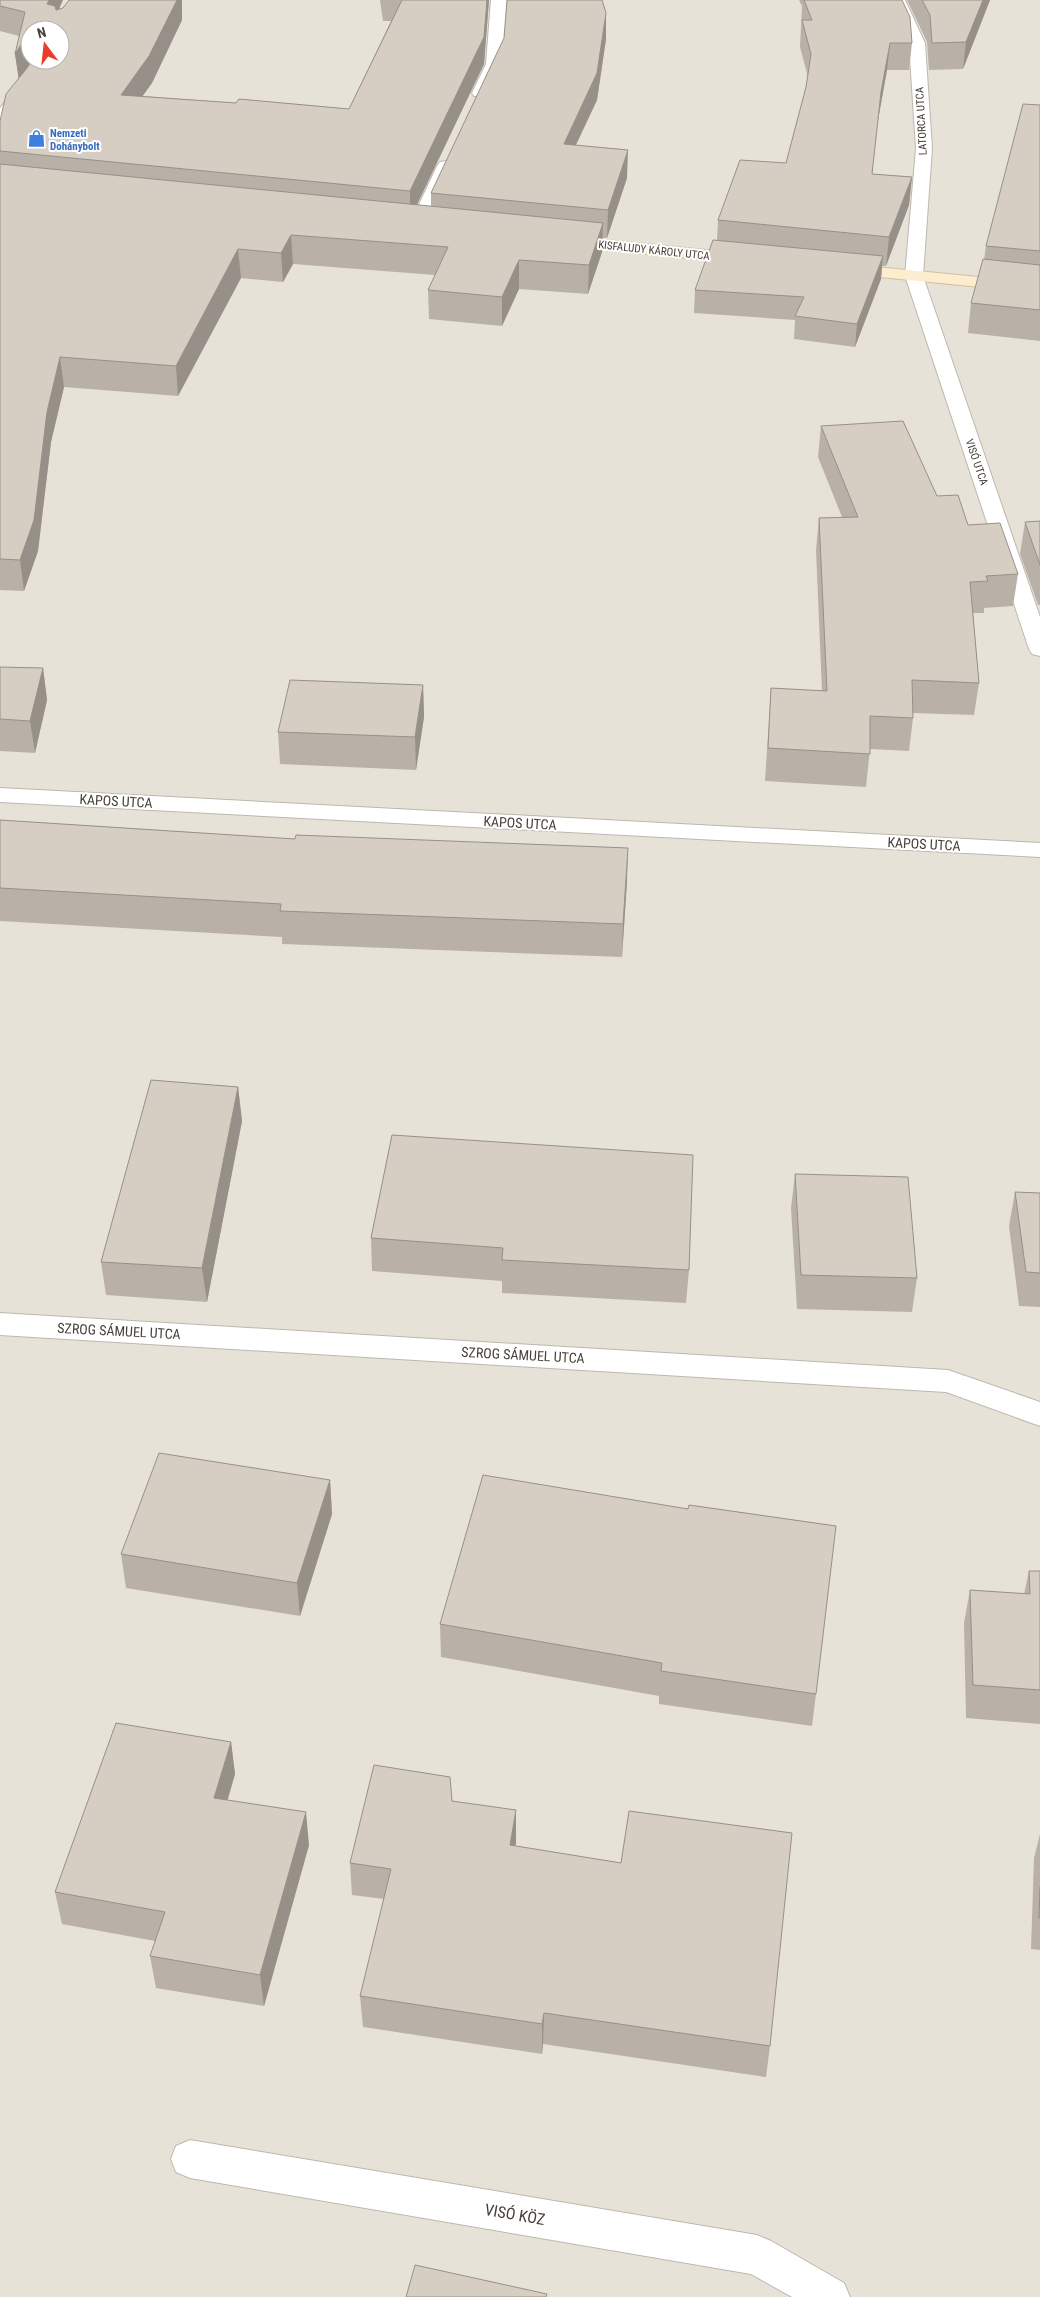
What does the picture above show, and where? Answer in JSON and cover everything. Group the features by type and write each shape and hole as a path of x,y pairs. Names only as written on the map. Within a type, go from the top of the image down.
{"main road":[{"path":"399,224 438,228"},
{"name":"KISFALUDY KÁROLY UTCA","path":"547,239 765,261"},
{"path":"825,267 1040,288"}],"street":[{"path":"473,109 494,64 500,0"},
{"name":"LATORCA UTCA","path":"896,0 917,43 924,148 914,276"},
{"path":"0,119 23,91 36,70"},
{"path":"418,226 452,154"},
{"name":"VISÓ UTCA","path":"914,276 1040,649"},
{"name":"KAPOS UTCA","path":"0,795 1040,850"},
{"name":"SZROG SÁMUEL UTCA","path":"0,1324 948,1381 1040,1414"},
{"name":"VISÓ KÖZ","path":"190,2159 757,2255 830,2297"}],"shaded area":[{"path":"0,0 1040,0 1040,2297 0,2297"}],"building":[{"path":"0,0 49,0 47,4 55,6 56,10 63,8 69,0 177,0 149,56 121,95 236,103 239,99 349,109 402,0 487,0 484,37 410,191 0,151 0,121 6,94 25,70 70,70 70,20 23,20 25,12 0,6"},
{"path":"507,0 602,0 606,13 597,73 564,144 628,150 608,210 431,193 504,38"},
{"path":"804,0 902,0 910,17 912,43 890,43 881,92 872,174 912,177 889,237 718,220 740,160 786,163 806,87 811,54 802,20 812,20"},
{"path":"922,0 983,0 966,42 932,43 930,15"},
{"path":"20,33 20,46 15,54"},
{"path":"1023,104 1040,105 1040,251 986,246"},
{"path":"0,164 603,223 589,265 519,260 502,297 428,290 448,247 291,235 281,253 238,249 176,366 60,357 47,412 34,520 20,560 0,559"},
{"path":"713,240 883,256 857,324 795,316 804,297 695,290"},
{"path":"983,259 1040,265 1040,310 971,303"},
{"path":"903,421 937,496 958,495 968,525 1000,523 1018,574 986,576 988,581 970,582 979,683 912,680 913,718 870,716 870,754 768,748 771,688 827,691 819,518 858,517 821,426"},
{"path":"1040,521 1040,565 1025,522"},
{"path":"0,667 43,668 30,721 0,719"},
{"path":"290,680 423,685 415,737 278,732"},
{"path":"0,820 295,839 296,835 628,848 623,924 280,911 281,904 0,888"},
{"path":"151,1080 238,1087 202,1268 101,1262"},
{"path":"392,1135 693,1155 689,1270 502,1260 503,1248 371,1238"},
{"path":"795,1174 908,1177 917,1278 801,1275"},
{"path":"1015,1192 1040,1193 1040,1273 1026,1272"},
{"path":"159,1453 330,1480 297,1583 121,1554"},
{"path":"483,1475 688,1509 689,1505 836,1526 816,1694 661,1671 662,1663 440,1624"},
{"path":"1029,1571 1040,1571 1040,1690 973,1685 970,1590 1030,1594"},
{"path":"116,1723 231,1742 214,1798 306,1812 260,1975 150,1956 165,1912 55,1892"},
{"path":"374,1765 450,1777 452,1801 516,1810 510,1845 621,1863 629,1811 792,1833 770,2046 544,2013 542,2024 360,1996 391,1869 350,1863"},
{"path":"415,2265 547,2294 546,2297 406,2297"}],"place":[{"name":"Nemzeti Dohánybolt","path":"36,139"}]}
